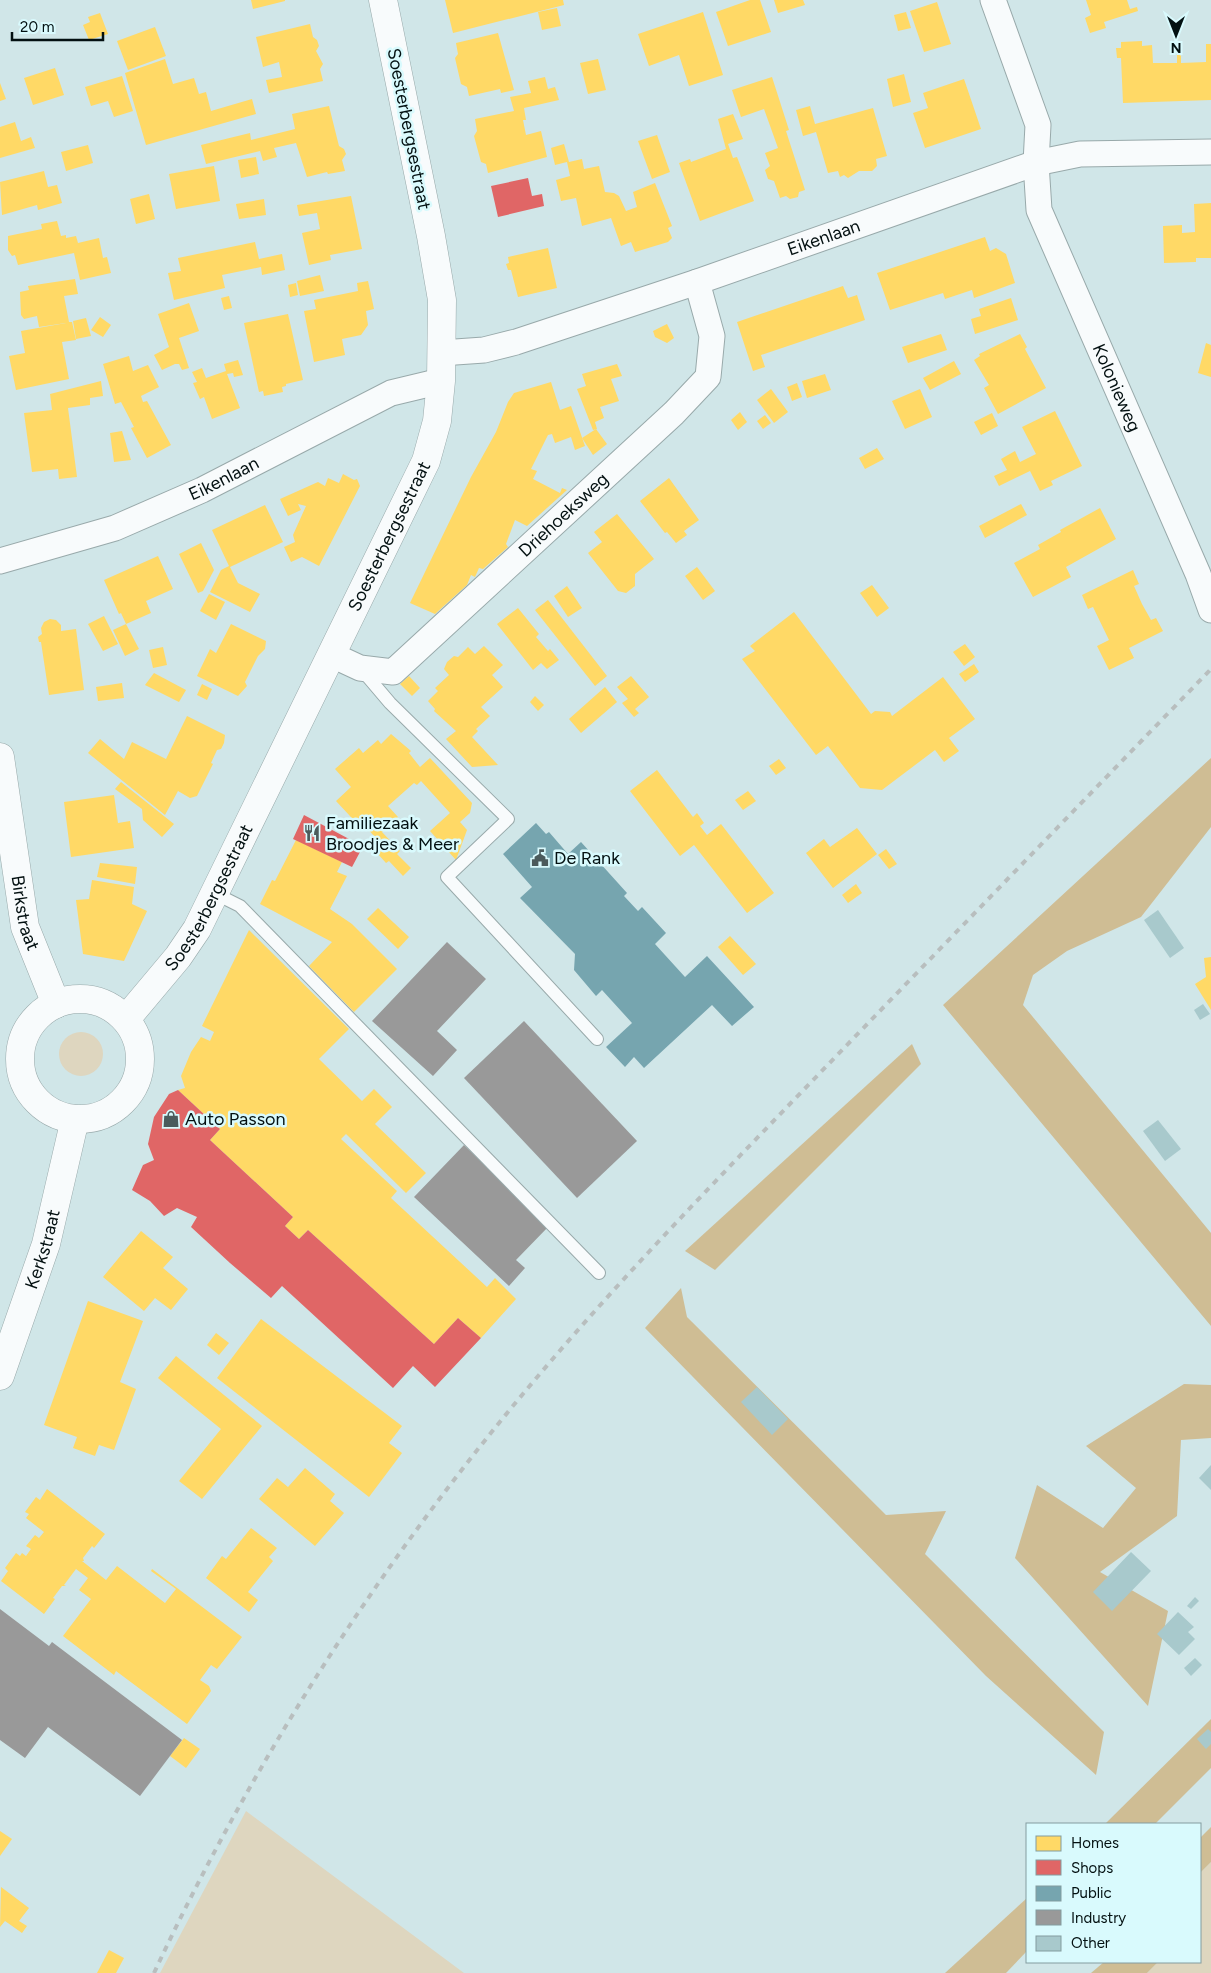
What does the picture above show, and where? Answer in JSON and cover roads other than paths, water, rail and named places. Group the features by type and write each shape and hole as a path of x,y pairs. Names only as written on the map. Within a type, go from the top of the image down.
{"street":[{"name":"Soesterbergsestraat","path":"126,1019 178,957 196,929 426,461 437,420 441,382 440,291 383,0"},
{"name":"Kolonieweg","path":"993,0 1038,125 1036,163 1039,210 1198,574 1211,610"},
{"name":"Eikenlaan","path":"441,353 484,350 516,342 697,282 1036,163 1080,154 1211,152"},
{"name":"Driehoeksweg","path":"332,655 360,668 393,672 674,413 708,377 712,336 697,282"},
{"name":"Eikenlaan","path":"0,561 115,528 202,490 391,393 441,382"},
{"name":"Birkstraat","path":"0,757 25,927 56,1004"},
{"path":"81,998 99,1001 116,1009 126,1019 138,1040 141,1059 138,1079 128,1096 113,1110 95,1118 75,1119 57,1115 41,1105 29,1091 22,1074 20,1056 24,1038 32,1021 46,1009 62,1001 81,998"},
{"name":"Kerkstraat","path":"0,1376 46,1244 75,1119"}],"lane":[{"path":"360,668 390,703 508,819 447,877 597,1039"},
{"path":"214,893 240,906 599,1273"}],"railway":[{"path":"154,1973 234,1816 324,1665 373,1591 477,1450 570,1339 686,1212 1211,669"}],"place":[{"name":"Familiezaak Broodjes & Meer","path":"312,833"},
{"name":"De Rank","path":"540,858"},
{"name":"Auto Passon","path":"171,1119"}]}
